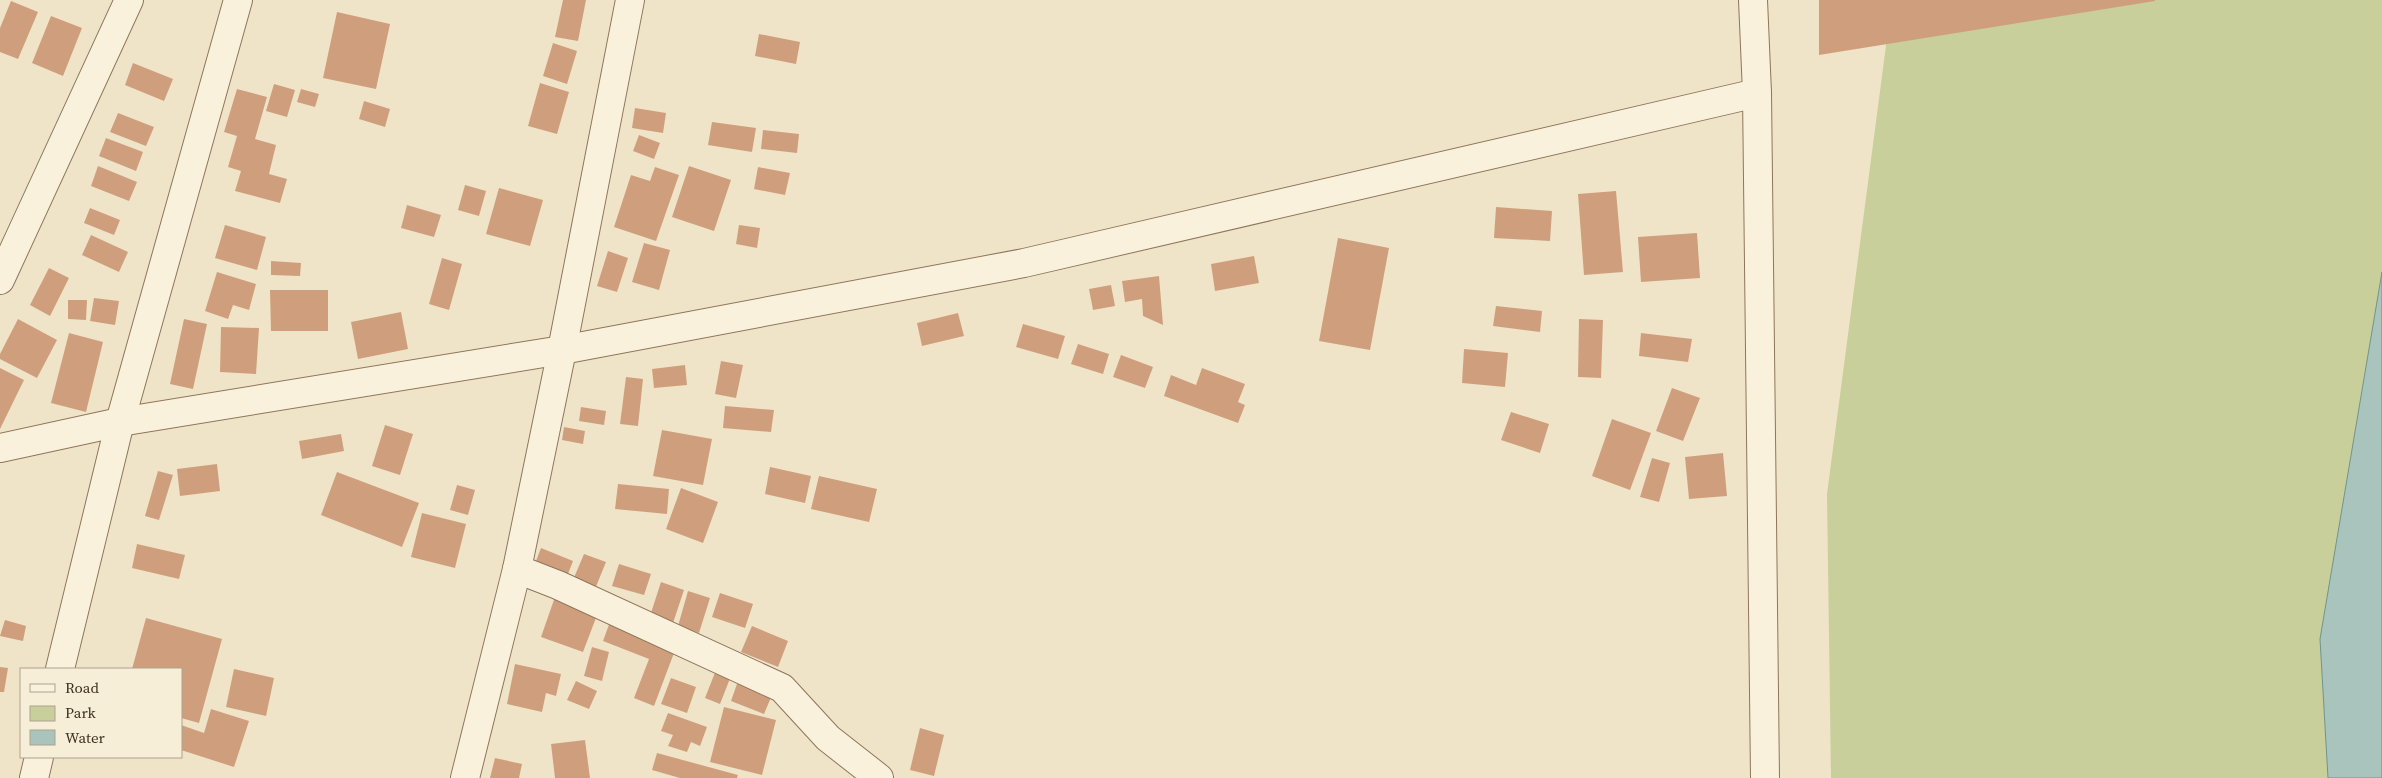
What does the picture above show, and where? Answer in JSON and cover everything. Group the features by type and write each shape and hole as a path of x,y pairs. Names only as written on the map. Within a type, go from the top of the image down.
{"street":[{"path":"0,280 129,0"},
{"path":"60,668 120,422 238,0"},
{"path":"465,778 516,569 562,350 630,0"},
{"path":"1753,0 1757,93 1765,778"},
{"path":"0,448 120,422 562,350 1024,263 1757,93"},
{"path":"516,569 558,585 782,688 828,738 879,778"},
{"path":"34,778 39,758"}],"green space":[{"path":"1892,0 2382,0 2382,272 2320,639 2328,778 1831,778 1827,494"}],"water":[{"path":"2382,272 2382,778 2328,778 2320,639"}],"building":[{"path":"563,0 586,0 578,41 555,37"},
{"path":"1819,0 2155,0 2155,1 1819,55"},
{"path":"11,1 38,12 18,59 0,52 0,28"},
{"path":"337,12 390,24 376,89 323,78"},
{"path":"51,16 82,28 63,76 32,63"},
{"path":"759,34 800,42 796,64 755,56"},
{"path":"553,43 577,51 567,84 543,76"},
{"path":"133,63 173,79 164,101 125,85"},
{"path":"540,83 569,92 557,134 528,126"},
{"path":"274,84 295,90 287,117 266,111"},
{"path":"237,89 267,97 255,139 276,145 269,174 287,179 280,203 235,191 241,171 228,167 237,136 224,132"},
{"path":"301,89 319,94 315,107 297,102"},
{"path":"364,101 390,109 385,127 359,119"},
{"path":"635,108 666,113 663,133 632,128"},
{"path":"118,113 154,127 146,146 110,132"},
{"path":"712,122 756,128 752,152 708,145"},
{"path":"763,130 799,134 797,153 761,149"},
{"path":"639,135 660,143 654,159 633,151"},
{"path":"106,138 143,152 136,171 99,156"},
{"path":"98,166 137,182 129,201 91,186"},
{"path":"689,166 731,180 714,231 672,217"},
{"path":"655,167 679,175 656,241 614,227 631,175 650,181"},
{"path":"758,167 790,173 785,195 754,189"},
{"path":"465,185 486,191 479,216 458,210"},
{"path":"499,188 543,200 530,246 486,234"},
{"path":"1616,191 1623,272 1584,275 1578,194"},
{"path":"407,205 441,215 434,237 401,228"},
{"path":"1496,207 1552,211 1550,241 1494,238"},
{"path":"90,208 120,220 114,235 84,223"},
{"path":"225,225 266,237 257,270 215,258"},
{"path":"739,225 760,228 757,248 736,244"},
{"path":"1697,233 1700,278 1641,282 1638,237"},
{"path":"91,235 128,252 119,272 82,255"},
{"path":"1338,238 1389,248 1370,350 1319,341"},
{"path":"644,243 670,250 659,290 632,282"},
{"path":"608,251 628,258 617,292 597,286"},
{"path":"1254,256 1259,283 1215,291 1211,264"},
{"path":"442,258 462,264 449,310 429,304"},
{"path":"271,261 301,263 300,276 271,275"},
{"path":"49,268 69,278 50,316 30,305"},
{"path":"217,272 256,284 249,310 233,305 228,319 205,311"},
{"path":"1159,276 1163,325 1143,316 1142,299 1125,302 1122,281"},
{"path":"1111,285 1115,306 1093,310 1089,289"},
{"path":"270,290 328,290 328,331 271,331"},
{"path":"94,298 119,301 115,325 90,321"},
{"path":"68,300 87,300 86,320 68,319"},
{"path":"1496,306 1542,311 1540,332 1493,326"},
{"path":"401,312 408,349 358,359 351,322"},
{"path":"958,313 964,336 922,346 917,323"},
{"path":"18,319 57,340 37,378 0,359 0,354"},
{"path":"184,319 207,324 193,389 170,384"},
{"path":"1579,319 1603,320 1601,378 1578,377"},
{"path":"1023,324 1065,336 1058,359 1016,347"},
{"path":"221,327 259,328 256,374 220,372"},
{"path":"69,333 103,342 86,412 51,403"},
{"path":"1641,333 1692,339 1688,362 1639,356"},
{"path":"1078,344 1109,354 1103,374 1071,364"},
{"path":"1464,349 1508,353 1505,387 1462,383"},
{"path":"1121,355 1153,367 1145,388 1113,377"},
{"path":"721,361 743,365 736,398 715,394"},
{"path":"685,365 687,385 654,388 652,369"},
{"path":"0,368 24,380 0,429"},
{"path":"1202,368 1245,384 1238,402 1245,405 1238,423 1164,396 1171,375 1196,385"},
{"path":"626,377 643,379 638,426 620,424"},
{"path":"1672,388 1700,398 1683,441 1656,431"},
{"path":"725,406 774,410 771,432 723,428"},
{"path":"581,407 606,411 604,425 579,421"},
{"path":"1511,412 1549,424 1540,453 1501,440"},
{"path":"1612,419 1651,433 1630,490 1592,476"},
{"path":"385,425 413,434 400,475 372,466"},
{"path":"564,427 585,431 583,444 562,440"},
{"path":"662,430 712,439 703,485 653,476"},
{"path":"341,434 344,451 302,459 299,441"},
{"path":"1723,453 1727,496 1689,499 1685,457"},
{"path":"1652,458 1670,463 1659,502 1640,497"},
{"path":"217,464 220,491 180,496 177,469"},
{"path":"770,467 811,476 805,503 765,494"},
{"path":"158,471 173,475 159,520 145,516"},
{"path":"337,472 419,503 402,547 321,515"},
{"path":"819,476 877,489 869,522 811,509"},
{"path":"618,484 669,489 667,514 615,509"},
{"path":"457,485 475,490 468,515 450,510"},
{"path":"681,488 718,502 703,543 666,529"},
{"path":"422,513 466,524 455,568 411,557"},
{"path":"137,544 185,555 179,579 132,568"},
{"path":"541,548 573,561 566,579 534,566"},
{"path":"584,554 606,562 595,589 573,580"},
{"path":"619,564 651,574 644,595 612,586"},
{"path":"661,582 684,590 673,623 650,616"},
{"path":"688,591 710,598 699,633 678,626"},
{"path":"720,593 753,604 745,628 712,617"},
{"path":"556,594 599,610 583,652 541,637"},
{"path":"146,618 222,639 199,723 182,718 182,668 132,668"},
{"path":"611,619 677,645 654,706 634,698 649,659 603,641"},
{"path":"5,620 26,626 23,641 0,636"},
{"path":"752,626 788,641 778,667 741,652"},
{"path":"592,647 609,652 602,681 584,676"},
{"path":"515,664 561,674 556,696 546,693 542,712 507,704"},
{"path":"0,667 8,668 4,692 0,692"},
{"path":"234,669 274,678 266,716 226,707"},
{"path":"716,670 731,676 720,704 705,698"},
{"path":"671,678 696,687 687,713 661,704"},
{"path":"576,681 597,691 589,709 567,700"},
{"path":"738,681 772,695 764,714 731,701"},
{"path":"724,707 776,720 762,775 710,762"},
{"path":"211,709 249,721 234,767 182,750 182,725 204,733"},
{"path":"668,713 707,727 700,746 691,742 687,752 668,746 673,735 661,731"},
{"path":"920,728 944,735 934,776 910,770"},
{"path":"585,740 590,778 555,778 551,744"},
{"path":"657,753 738,775 737,778 680,778 652,770"},
{"path":"495,758 522,764 519,778 490,778"}]}
